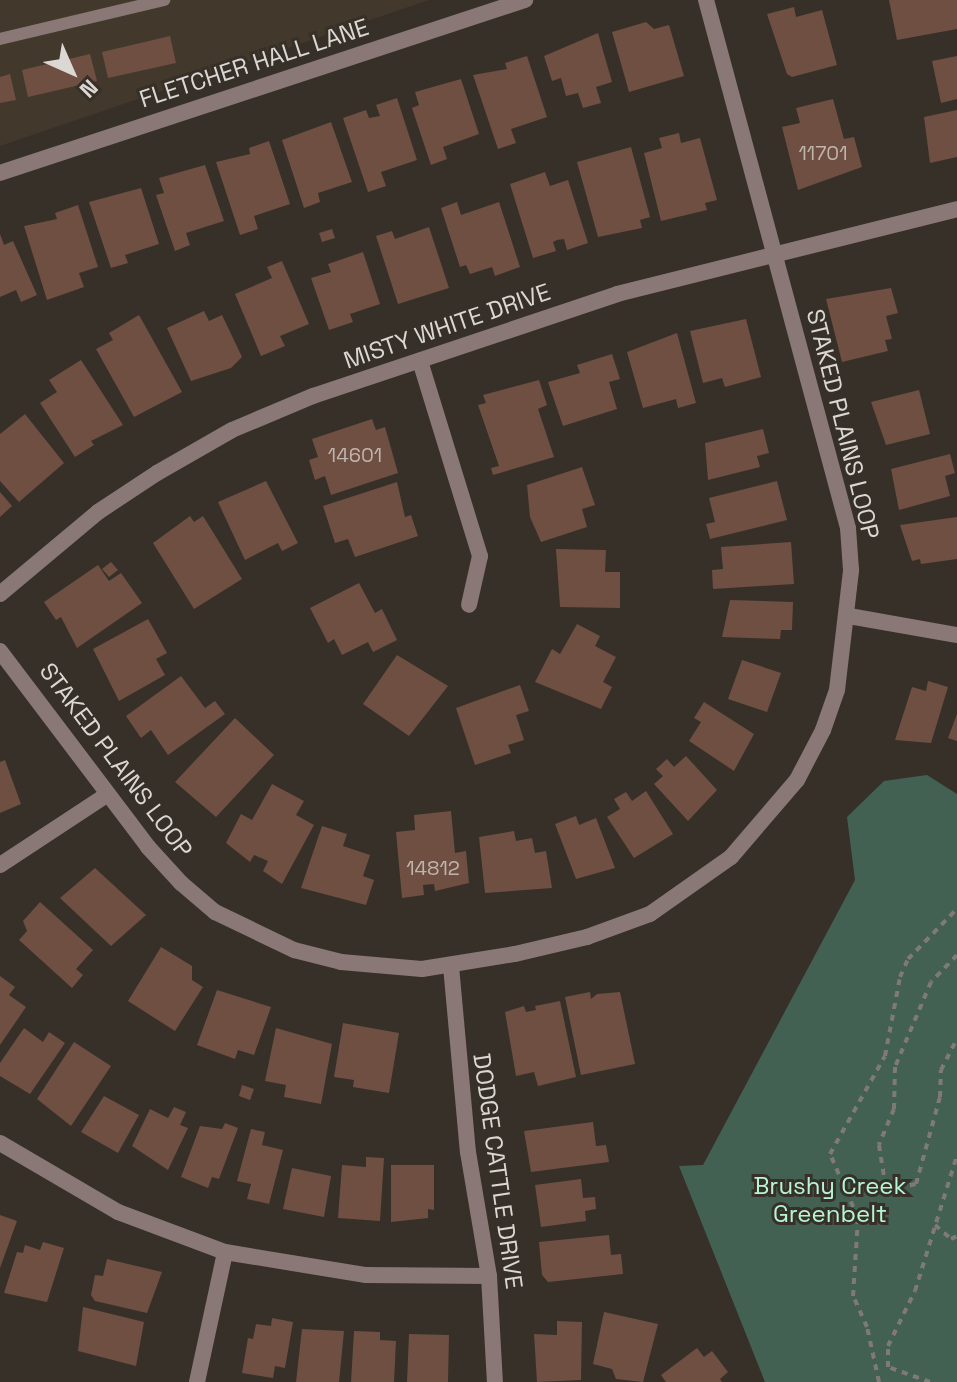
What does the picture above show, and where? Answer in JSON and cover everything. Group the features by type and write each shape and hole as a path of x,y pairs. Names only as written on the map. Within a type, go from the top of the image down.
{"street":[{"name":"FLETCHER HALL LANE","path":"0,173 525,0"},
{"name":"STAKED PLAINS LOOP","path":"0,651 108,794 181,883 215,912 255,934 341,962 385,968 451,966 587,937 650,914 731,857 797,780 823,730 837,690 849,616 848,528 706,0"},
{"name":"MISTY WHITE DRIVE","path":"0,594 98,512 232,430 313,396 617,294 957,209"},
{"path":"420,361 480,556 469,605"},
{"path":"849,616 957,635"},
{"path":"0,865 108,794"},
{"name":"DODGE CATTLE DRIVE","path":"451,966 468,1152 489,1276 495,1382"},
{"path":"0,1143 118,1212 225,1252 366,1275 489,1276"},
{"path":"197,1382 225,1252"}],"lane":[{"path":"0,39 164,0"}],"path":[{"path":"879,1382 867,1327 853,1296 858,1218 830,1154 885,1056 900,977 908,959 957,909"},
{"path":"957,955 931,982 895,1067 894,1109 879,1145 885,1183 898,1188 916,1184 940,1097 941,1070 957,1038"},
{"path":"930,1382 888,1367 888,1346 915,1291 957,1155"},
{"path":"935,1225 951,1239 957,1236"}],"shaded area":[{"path":"0,0 429,0 0,146"}],"green space":[{"name":"Brushy Creek Greenbelt","path":"927,775 957,794 957,1382 765,1382 679,1166 703,1165 855,880 847,817 884,781"}],"building":[{"path":"889,0 957,0 957,29 897,40"},
{"path":"794,7 796,17 822,10 837,65 792,77 787,74 767,14"},
{"path":"646,22 654,29 669,25 684,76 629,92 612,32"},
{"path":"598,33 612,82 596,87 601,103 583,108 578,93 566,96 561,78 552,81 544,56"},
{"path":"170,36 176,63 108,78 102,52"},
{"path":"90,54 97,81 28,97 22,70"},
{"path":"527,56 547,117 511,129 516,143 498,149 473,75 507,69 505,63"},
{"path":"957,56 957,99 941,103 932,61"},
{"path":"10,74 16,100 0,103 0,77"},
{"path":"461,79 479,134 443,147 447,159 431,165 412,108 419,105 415,92"},
{"path":"397,98 417,160 381,172 386,186 368,192 343,118 366,110 369,118 380,116 376,105"},
{"path":"833,99 844,139 854,137 862,167 798,190 782,127 800,123 796,108"},
{"path":"957,110 957,157 930,163 924,117"},
{"path":"331,122 352,182 318,193 320,202 304,208 282,140"},
{"path":"679,133 681,143 700,138 717,200 705,203 707,210 661,221 644,153 662,148 659,138"},
{"path":"269,141 290,204 254,216 258,229 240,235 216,162 250,154 249,148"},
{"path":"631,147 650,217 640,220 642,228 598,237 577,162"},
{"path":"205,165 224,221 186,233 190,245 175,251 156,195 164,193 159,178"},
{"path":"545,172 550,186 568,180 588,243 567,250 564,239 557,240 553,242 556,251 533,258 510,184"},
{"path":"141,188 159,244 125,255 128,263 111,268 89,202"},
{"path":"457,202 461,215 499,202 520,267 495,276 492,267 470,274 466,265 460,267 441,208"},
{"path":"78,205 98,267 79,273 84,287 47,300 24,226 57,219 55,213"},
{"path":"429,227 449,288 398,304 376,236 392,231 395,239"},
{"path":"332,229 335,238 322,242 319,233"},
{"path":"0,234 4,245 13,241 37,295 21,302 16,290 0,297"},
{"path":"363,252 380,304 350,314 353,322 329,330 311,278 331,272 328,264"},
{"path":"282,261 309,324 280,336 285,346 261,356 235,294 272,278 267,267"},
{"path":"891,288 898,313 886,316 892,339 885,340 888,351 842,362 826,299"},
{"path":"204,311 209,321 222,315 242,357 231,368 191,381 167,328"},
{"path":"139,315 182,392 134,417 96,349 113,340 109,333"},
{"path":"746,319 761,377 725,387 722,378 703,383 690,331"},
{"path":"677,333 696,403 678,408 676,399 643,408 627,352"},
{"path":"612,354 620,379 609,382 617,409 563,426 548,382 580,373 577,365"},
{"path":"81,360 123,425 91,441 94,445 75,457 40,403 57,392 49,380"},
{"path":"539,380 547,405 538,409 554,457 493,475 491,468 499,466 478,405 486,403 483,395"},
{"path":"919,390 930,434 886,445 871,402"},
{"path":"25,414 64,463 19,502 0,481 0,434"},
{"path":"372,419 376,430 385,427 398,473 331,495 325,476 315,480 309,460 318,457 312,439"},
{"path":"763,429 769,453 757,456 760,467 708,480 705,443"},
{"path":"950,454 955,473 945,476 950,496 899,510 891,469"},
{"path":"582,467 595,505 582,509 587,527 541,542 530,517 527,485"},
{"path":"266,481 298,543 282,551 278,543 245,560 218,502"},
{"path":"777,481 787,520 710,539 706,524 715,522 709,498"},
{"path":"397,482 405,517 411,515 418,536 355,557 348,539 335,543 323,506"},
{"path":"0,492 12,506 0,517"},
{"path":"190,516 194,522 203,516 242,579 194,609 153,543"},
{"path":"957,517 957,559 921,564 920,559 912,561 900,525"},
{"path":"791,542 794,584 713,589 712,570 723,569 721,547"},
{"path":"556,549 606,550 605,572 620,572 620,608 560,607"},
{"path":"111,562 118,570 109,577 102,569"},
{"path":"98,565 109,581 121,573 142,603 77,648 61,617 56,620 44,602"},
{"path":"359,583 375,613 382,609 397,640 373,652 368,642 342,655 334,639 328,643 310,608"},
{"path":"730,600 793,602 792,630 781,630 780,639 722,637"},
{"path":"148,619 167,653 156,659 165,675 119,701 93,649"},
{"path":"577,624 600,636 595,646 616,657 603,682 612,687 601,709 535,682 552,649 560,654"},
{"path":"397,655 448,686 409,736 363,704"},
{"path":"742,660 781,673 767,712 728,699"},
{"path":"181,676 205,708 215,701 225,714 168,755 151,730 141,738 126,716"},
{"path":"928,681 948,687 931,743 895,740 912,687 926,691"},
{"path":"520,685 529,711 516,715 524,740 508,745 511,753 475,765 456,708"},
{"path":"704,702 754,734 734,771 689,741 701,722 694,718"},
{"path":"957,714 957,741 948,738"},
{"path":"235,718 274,755 216,817 175,782"},
{"path":"686,756 717,790 688,821 654,784 663,776 656,769 667,759 674,767"},
{"path":"5,760 21,804 0,813 0,762"},
{"path":"272,784 304,801 296,815 314,825 282,884 263,871 268,861 254,855 250,862 226,843 241,814 252,820"},
{"path":"646,791 673,834 634,858 607,817 620,809 614,799 626,792 632,801"},
{"path":"451,811 455,853 466,851 469,883 435,891 434,884 423,885 424,895 402,898 396,832 415,830 414,815"},
{"path":"576,816 579,825 596,818 615,868 576,879 555,824"},
{"path":"322,826 347,834 343,846 370,855 363,876 374,880 366,905 301,888"},
{"path":"514,831 516,841 532,838 535,853 546,851 552,888 485,893 479,837"},
{"path":"95,868 146,915 111,946 60,898"},
{"path":"40,902 93,950 76,969 83,975 72,988 19,940 27,931 23,921"},
{"path":"161,947 192,966 192,980 203,987 175,1031 128,1001"},
{"path":"0,976 15,987 9,995 26,1007 0,1045"},
{"path":"217,990 271,1007 254,1055 238,1050 235,1059 197,1045"},
{"path":"590,992 591,999 597,994 620,992 635,1064 581,1075 565,997"},
{"path":"560,1001 576,1077 538,1086 534,1072 516,1076 505,1012 524,1006 526,1012 536,1010 535,1006"},
{"path":"343,1023 399,1033 389,1093 353,1087 354,1080 334,1077"},
{"path":"24,1028 43,1042 49,1032 65,1043 30,1094 0,1076 0,1063"},
{"path":"276,1028 332,1044 321,1104 284,1097 286,1085 265,1081"},
{"path":"74,1042 111,1066 71,1126 37,1099"},
{"path":"242,1085 254,1089 250,1100 239,1096"},
{"path":"104,1096 139,1115 118,1153 81,1132"},
{"path":"174,1107 186,1112 180,1125 188,1128 168,1170 132,1146 150,1109 168,1118"},
{"path":"593,1122 596,1146 606,1145 609,1162 531,1172 524,1131"},
{"path":"225,1123 238,1128 219,1179 212,1177 208,1188 181,1177 200,1126 222,1129"},
{"path":"251,1129 265,1132 262,1145 283,1150 269,1204 247,1199 251,1184 237,1181"},
{"path":"366,1157 384,1158 380,1221 338,1218 342,1165 366,1167"},
{"path":"391,1165 434,1165 434,1210 428,1209 428,1218 391,1222"},
{"path":"292,1168 331,1176 324,1217 283,1209"},
{"path":"581,1179 583,1198 595,1197 596,1209 585,1211 586,1221 541,1227 535,1185"},
{"path":"0,1215 17,1221 0,1268"},
{"path":"609,1235 611,1255 621,1254 623,1274 548,1282 542,1275 539,1242"},
{"path":"43,1242 64,1248 47,1302 4,1293 17,1252 23,1253 25,1245 40,1250"},
{"path":"107,1259 162,1272 147,1313 95,1301 91,1295 95,1275 103,1276"},
{"path":"83,1307 144,1322 136,1366 78,1351"},
{"path":"604,1312 658,1324 643,1382 616,1379 612,1369 593,1364"},
{"path":"272,1318 293,1322 285,1368 275,1366 273,1378 242,1373 248,1338 253,1339 256,1324 271,1326"},
{"path":"557,1321 582,1322 581,1380 537,1382 534,1334 557,1335"},
{"path":"302,1329 344,1331 339,1382 296,1382"},
{"path":"354,1331 380,1332 380,1340 396,1341 394,1382 351,1382"},
{"path":"409,1334 449,1335 448,1382 407,1382"},
{"path":"697,1348 704,1357 712,1351 728,1372 720,1379 722,1382 666,1382 661,1375"}]}
